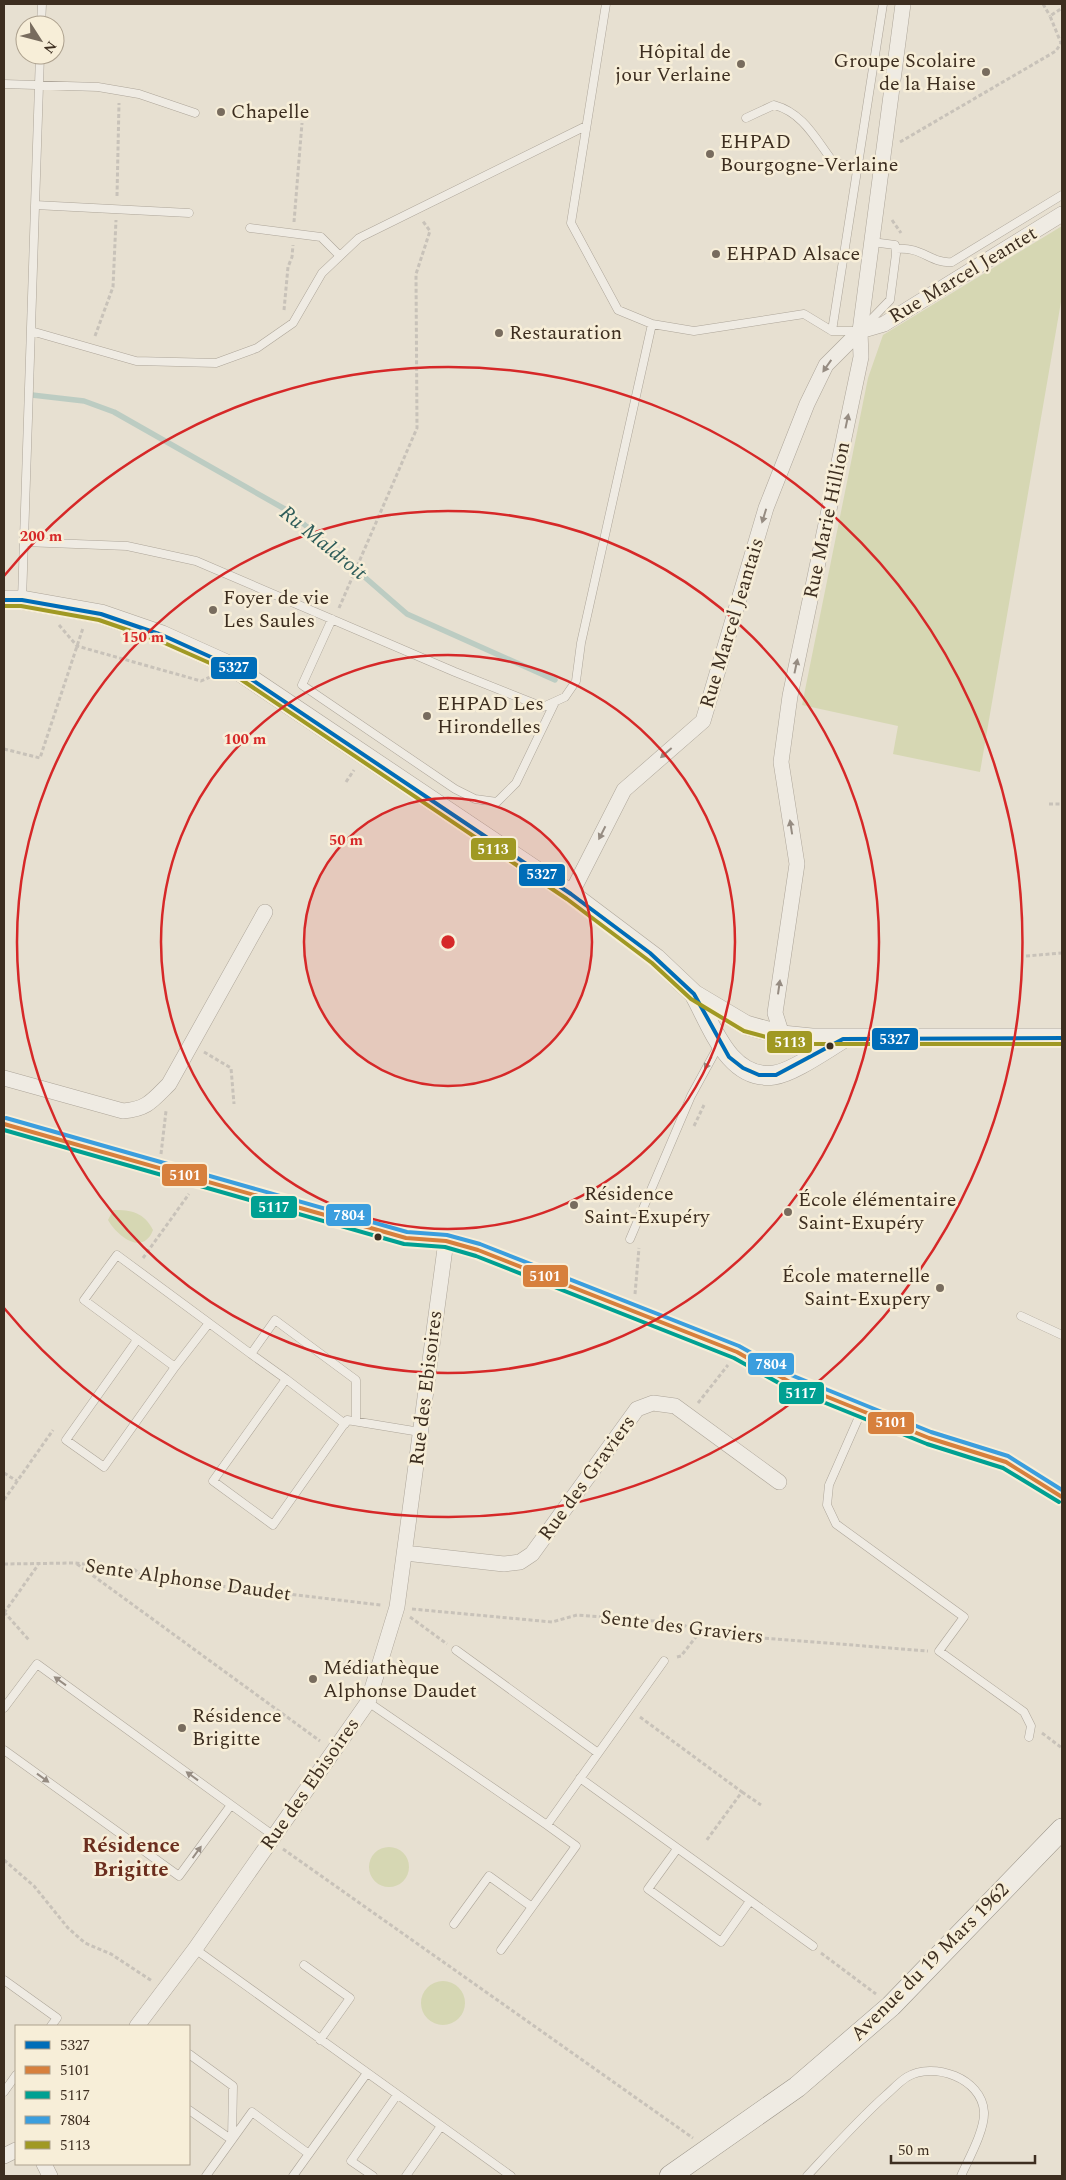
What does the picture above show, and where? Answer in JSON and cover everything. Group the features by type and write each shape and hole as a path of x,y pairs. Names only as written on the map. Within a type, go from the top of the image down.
{"main road":[{"name":"Avenue du 19 Mars 1962","path":"670,2176 797,2087 891,2006 1062,1829"}],"street":[{"name":"Rue Marie Hillion","path":"782,1035 776,1013 797,864 781,762 790,696 861,357 860,331 903,4"},
{"name":"Rue Marcel Jeantet","path":"860,331 884,324 1062,214"},
{"name":"Rue Marcel Jeantais","path":"571,894 624,790 703,721 766,508 807,404 826,365 860,331"},
{"path":"13,600 89,612 162,635 233,667 571,894 650,953 694,994 746,1025 782,1035 843,1039 1062,1038"},
{"path":"4,1078 123,1112 140,1109 148,1105 169,1084 265,912"},
{"path":"694,994 729,1057 743,1068 759,1075 776,1075 800,1064 843,1039"},
{"path":"720,1042 723,1032 735,1020"},
{"path":"782,1035 800,1064"},
{"path":"4,1124 270,1202 406,1238 446,1241 478,1250 737,1352 788,1381 929,1438 1006,1462 1062,1497"},
{"name":"Rue des Ebisoires","path":"138,2025 195,1949 368,1702 397,1607 406,1553 420,1432 446,1241"},
{"name":"Rue des Graviers","path":"406,1553 504,1564 520,1562 532,1554 637,1410 653,1403 675,1406 779,1482"}],"lane":[{"path":"606,4 571,223 618,310 652,324 694,331 804,314 832,331 860,331 890,300 895,245 872,242"},
{"path":"832,331 883,4"},
{"path":"13,600 24,542 40,65"},
{"path":"4,84 98,87 132,93 195,113"},
{"path":"746,118 774,105 789,109 803,120 834,163 857,167"},
{"path":"31,331 136,361 216,363 257,348 293,322 322,274 359,238 415,208 586,126"},
{"path":"896,249 907,248 919,251 944,263 952,262 1062,195"},
{"path":"35,205 188,213"},
{"path":"250,228 321,237 340,256"},
{"path":"24,542 127,546 196,560 543,707 565,697 576,681 583,634 652,324"},
{"path":"332,619 302,685 455,789 475,799 497,802 516,782 555,702"},
{"path":"630,1238 697,1085 720,1042"},
{"path":"175,1367 84,1300 118,1255 345,1424"},
{"path":"1021,1316 1062,1335"},
{"path":"251,1354 275,1320 356,1380 356,1421"},
{"path":"138,1340 66,1440 104,1467 208,1323"},
{"path":"286,1379 213,1481 273,1525 347,1420 420,1432"},
{"path":"862,1410 828,1485 827,1505 836,1524 964,1617 939,1652 1024,1712 1031,1726 1029,1737"},
{"path":"456,1650 598,1753"},
{"path":"547,1825 664,1661"},
{"path":"4,1708 36,1664 274,1836"},
{"path":"368,1702 576,1846 501,1950"},
{"path":"4,1750 179,1876 231,1805"},
{"path":"580,1778 813,1946"},
{"path":"677,1849 648,1889 721,1942 750,1901"},
{"path":"454,1924 489,1876 532,1907"},
{"path":"195,1949 511,2176"},
{"path":"304,1966 350,1998 320,2040"},
{"path":"4,1980 57,2018 55,2025"},
{"path":"190,2055 233,2086 232,2140"},
{"path":"807,2176 867,2112 906,2078 926,2071 958,2077 968,2083 982,2102 984,2114 981,2127 961,2176"},
{"path":"293,2176 367,2073"},
{"path":"4,2092 15,2076"},
{"path":"373,2176 351,2161 398,2095"},
{"path":"190,2111 232,2140"},
{"path":"206,2176 252,2112 309,2154"},
{"path":"406,2176 441,2126"}],"path":[{"path":"885,142 902,142 1056,51 1061,43 1043,4"},
{"path":"1050,16 1062,8"},
{"path":"332,619 345,596 417,428 416,274 430,231 415,208"},
{"path":"4,749 40,758 89,612"},
{"path":"77,646 201,681 233,667"},
{"path":"1049,804 1062,804"},
{"path":"1026,956 1062,953"},
{"path":"191,1045 231,1068 234,1104"},
{"path":"163,1146 164,1138"},
{"path":"136,1268 176,1212"},
{"path":"634,1300 640,1246"},
{"path":"688,1416 737,1352"},
{"path":"4,1500 53,1430"},
{"path":"4,1472 17,1481"},
{"path":"75,1563 333,1750"},
{"name":"Sente Alphonse Daudet","path":"4,1564 75,1563 135,1570 143,1577 397,1607"},
{"path":"29,1640 4,1613 5,1607 38,1564"},
{"path":"397,1607 456,1650"},
{"name":"Sente des Graviers","path":"397,1607 552,1622 577,1615 680,1623 699,1633 939,1652"},
{"path":"664,1661 681,1656 699,1633"},
{"path":"629,1709 761,1805"},
{"path":"1031,1726 1062,1748"},
{"path":"706,1841 742,1792"},
{"path":"274,1836 282,1848 710,2149"},
{"path":"4,1860 34,1886 68,1928 85,1944 111,1954 164,1989"},
{"path":"813,1946 891,2006"}],"green space":[{"path":"1062,226 1062,296 980,772 893,754 898,726 802,705 868,378 883,335"},
{"path":"113,1210 136,1213 145,1219 153,1230 149,1238 137,1243 124,1237 108,1220"},
{"path":"385,1847 393,1847 400,1850 406,1856 409,1867 406,1878 400,1884 393,1887 385,1887 378,1884 372,1878 369,1871 369,1863 372,1856 378,1850"},
{"path":"443,1981 455,1985 461,1991 465,2003 461,2015 455,2021 443,2025 431,2021 425,2015 421,2003 425,1991 431,1985"}],"waterway":[{"name":"Ru Maldroit","path":"32,395 84,401 114,412 290,512 407,614 555,680"}],"transit line":[{"name":"5327","path":"4,600 22,600 101,614 162,635 233,667 571,894 650,953 694,994 729,1057 743,1068 759,1075 776,1075 843,1039 1062,1038"},
{"name":"5113","path":"4,606 21,606 99,620 160,641 230,672 567,899 652,963 691,999 744,1031 781,1041 812,1044 1062,1044"},
{"name":"7804","path":"6,1118 407,1232 447,1235 480,1244 739,1346 791,1375 931,1432 1008,1456 1062,1490"},
{"name":"5101","path":"4,1124 406,1238 446,1241 478,1250 737,1352 788,1381 929,1438 1006,1462 1062,1497"},
{"name":"5117","path":"4,1130 404,1244 445,1247 476,1256 734,1358 786,1387 927,1444 1003,1468 1059,1502"}],"place":[{"name":"Hôpital de jour Verlaine","path":"741,64"},
{"name":"Groupe Scolaire de la Haise","path":"986,72"},
{"name":"Chapelle","path":"221,112"},
{"name":"EHPAD Bourgogne-Verlaine","path":"710,154"},
{"name":"EHPAD Alsace","path":"716,254"},
{"name":"Restauration","path":"499,333"},
{"name":"Foyer de vie Les Saules","path":"213,610"},
{"name":"EHPAD Les Hirondelles","path":"427,716"},
{"name":"Résidence Saint-Exupéry","path":"574,1205"},
{"name":"École élémentaire Saint-Exupéry","path":"788,1212"},
{"name":"École maternelle Saint-Exupery","path":"940,1288"},
{"name":"Médiathèque Alphonse Daudet","path":"313,1679"},
{"name":"Résidence Brigitte","path":"182,1728"}],"district":[{"name":"Résidence Brigitte","path":"131,1858"}]}
